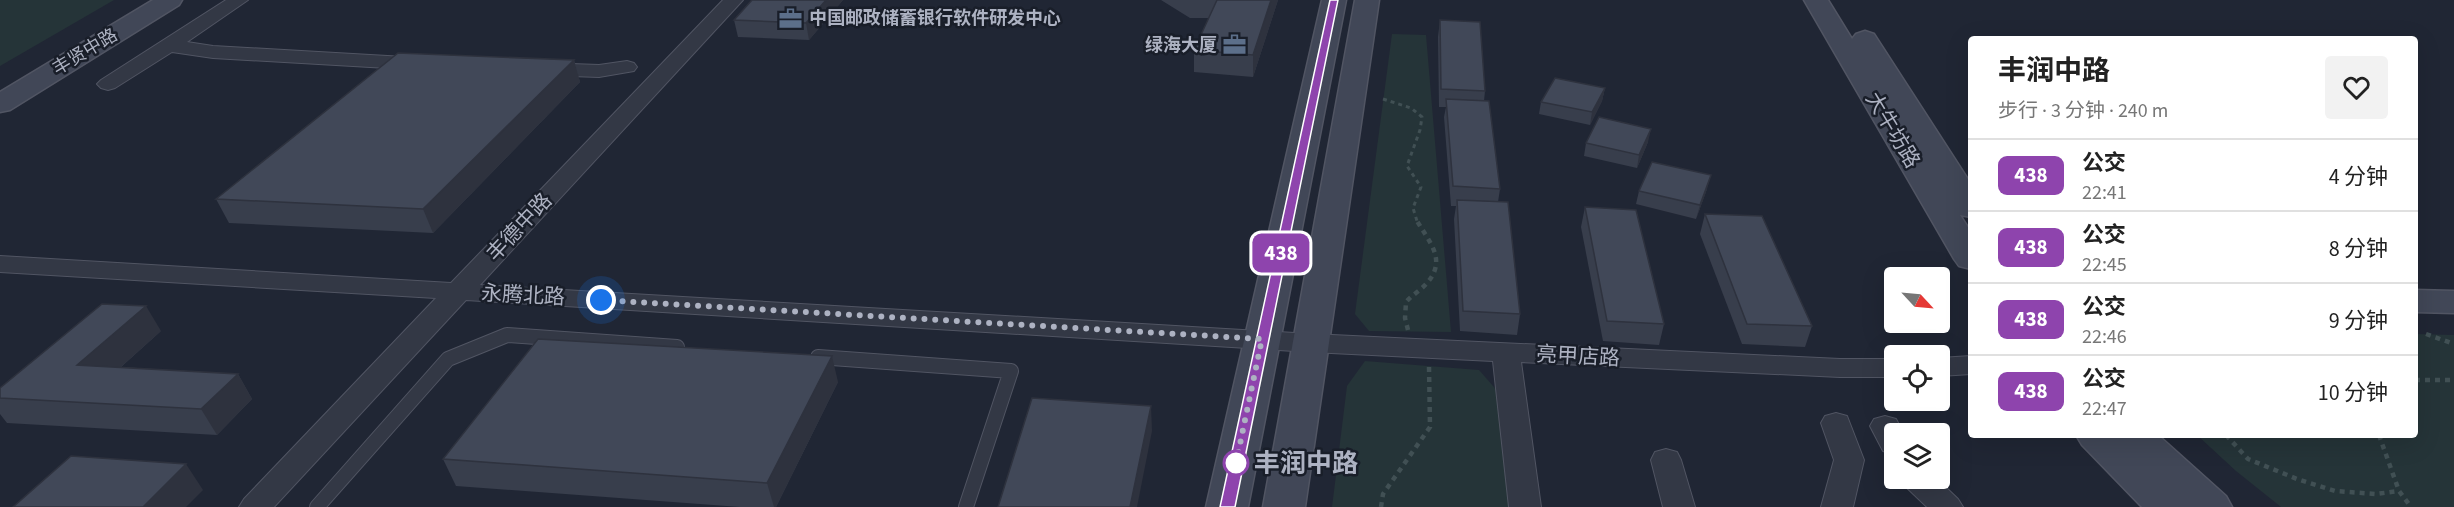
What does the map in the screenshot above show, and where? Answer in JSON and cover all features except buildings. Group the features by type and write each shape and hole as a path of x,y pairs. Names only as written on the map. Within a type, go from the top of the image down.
{"street":[{"name":"丰贤中路","path":"0,84 141,0"},
{"name":"丰贤中路","path":"0,104 170,0"},
{"path":"108,84 239,0"},
{"name":"丰德中路","path":"255,507 734,0"},
{"path":"1227,507 1334,0"},
{"path":"1284,507 1367,0"},
{"name":"大牛坊路","path":"1816,0 1968,254"},
{"name":"大牛坊路","path":"1840,0 1968,203"},
{"path":"169,45 213,52 437,64"},
{"path":"518,68 599,71 627,67"},
{"name":"永腾北路","path":"0,264 1262,339"},
{"path":"2418,301 2454,302"},
{"name":"亮甲店路","path":"1262,339 1506,353 1884,368"},
{"path":"1506,353 1526,507"},
{"path":"1950,366 1968,365"},
{"path":"1836,423 1849,460 1837,507"},
{"path":"2099,438 2167,507"},
{"path":"2137,438 2211,507"},
{"path":"1666,460 1679,507"},
{"path":"1928,489 1947,507"}],"lane":[{"path":"317,507 448,359 507,335 695,348"},
{"path":"800,356 1011,371 966,507"}],"path":[{"path":"1383,99 1411,108 1422,117 1422,128 1408,156 1407,166 1421,187 1413,207 1416,216 1434,244 1437,259 1428,282 1414,292 1406,302 1404,318 1409,331"},
{"path":"2426,334 2454,344"},
{"path":"1381,507 1383,494 1430,427 1429,366"},
{"path":"2418,380 2454,380"},
{"path":"2229,438 2248,459 2297,479 2335,491 2376,494 2399,491"},
{"path":"2380,438 2399,491 2411,507"}],"shaded area":[{"path":"0,0 114,0 0,66"},
{"path":"1392,34 1426,35 1451,332 1369,331 1355,314"},
{"path":"2418,334 2454,335 2454,507 2281,507 2236,471 2200,438 2418,438"},
{"path":"1365,361 1479,370 1500,394 1511,507 1332,507 1347,386"}],"bus line":[{"name":"438","path":"1227,507 1334,0"}],"place":[{"name":"中国邮政储蓄银行软件研发中心","path":"791,18"},
{"name":"绿海大厦","path":"1235,45"},
{"name":"丰润中路","path":"1236,463"}],"route":[{"path":"601,300 1262,339 1236,463"}]}
